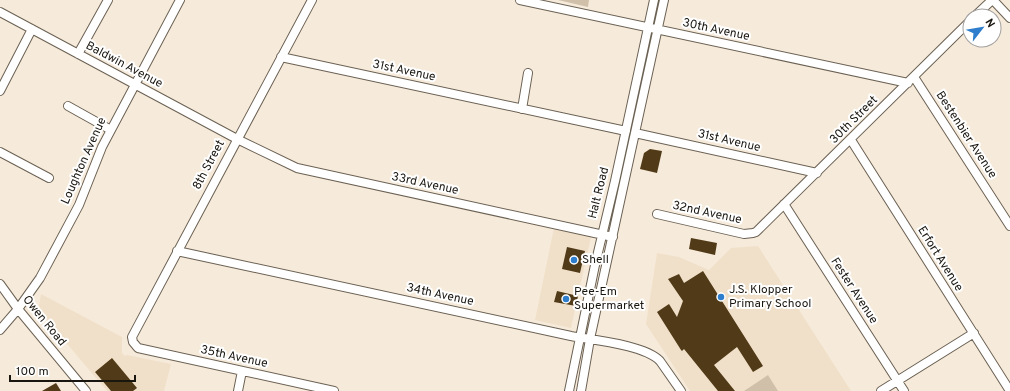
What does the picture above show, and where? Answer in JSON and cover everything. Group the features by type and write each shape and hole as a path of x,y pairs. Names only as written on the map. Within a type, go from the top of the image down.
{"street":[{"path":"78,54 108,0"},
{"name":"Loughton Avenue","path":"0,330 18,309 40,278 79,205 94,164 111,130 180,0"},
{"name":"8th Street","path":"133,342 132,334 312,0"},
{"name":"30th Avenue","path":"520,0 908,83"},
{"name":"Halt Road","path":"569,391 601,234 615,181 654,0"},
{"name":"Halt Road","path":"581,391 590,339 664,0"},
{"path":"984,8 993,0 1010,18"},
{"name":"Baldwin Avenue","path":"0,12 236,139"},
{"path":"1,88 32,29"},
{"name":"30th Street","path":"753,233 761,228 784,204 817,174 962,29"},
{"name":"31st Avenue","path":"281,57 626,131"},
{"path":"522,109 528,74"},
{"name":"Bestenbier Avenue","path":"914,77 1010,226"},
{"path":"68,106 111,130"},
{"name":"31st Avenue","path":"635,133 817,174"},
{"name":"33rd Avenue","path":"236,139 284,163 310,171 613,237"},
{"name":"Erfort Avenue","path":"851,140 1010,390"},
{"path":"0,152 49,178"},
{"name":"Fester Avenue","path":"784,204 904,391"},
{"name":"32nd Avenue","path":"657,214 744,234 753,233"},
{"name":"34th Avenue","path":"177,251 626,347 653,355 664,365 681,391"},
{"name":"Owen Road","path":"0,284 18,309 86,391"},
{"path":"880,391 974,333"},
{"name":"35th Avenue","path":"133,342 138,348 334,391"},
{"path":"238,391 242,371"}],"shaded area":[{"path":"558,0 589,0 588,7"},
{"path":"554,228 588,235 591,237 571,328 535,320"},
{"name":"J.S. Klopper Primary School","path":"758,246 851,391 690,391 646,324 657,253 679,257 709,270 731,248"},
{"path":"41,294 122,337 122,353 125,356 127,355 171,364 164,391 107,391 46,319 39,306"},
{"path":"768,375 778,391 744,391"}],"building":[{"path":"650,149 662,151 657,173 640,169 644,153"},
{"path":"691,238 717,243 715,255 689,249"},
{"path":"567,247 585,251 580,273 562,269"},
{"path":"703,271 763,366 753,372 737,347 714,365 735,391 718,391 684,349 682,351 681,350 657,312 669,304 677,317 683,301 668,279 679,274 684,283"},
{"name":"Pee-Em Supermarket","path":"557,291 578,296 576,306 554,302"},
{"path":"112,358 137,388 133,391 111,391 95,372"},
{"path":"56,383 61,391 42,391"}],"place":[{"name":"Shell","path":"574,260"},
{"name":"J.S. Klopper Primary School","path":"721,297"},
{"name":"Pee-Em Supermarket","path":"566,299"}]}
